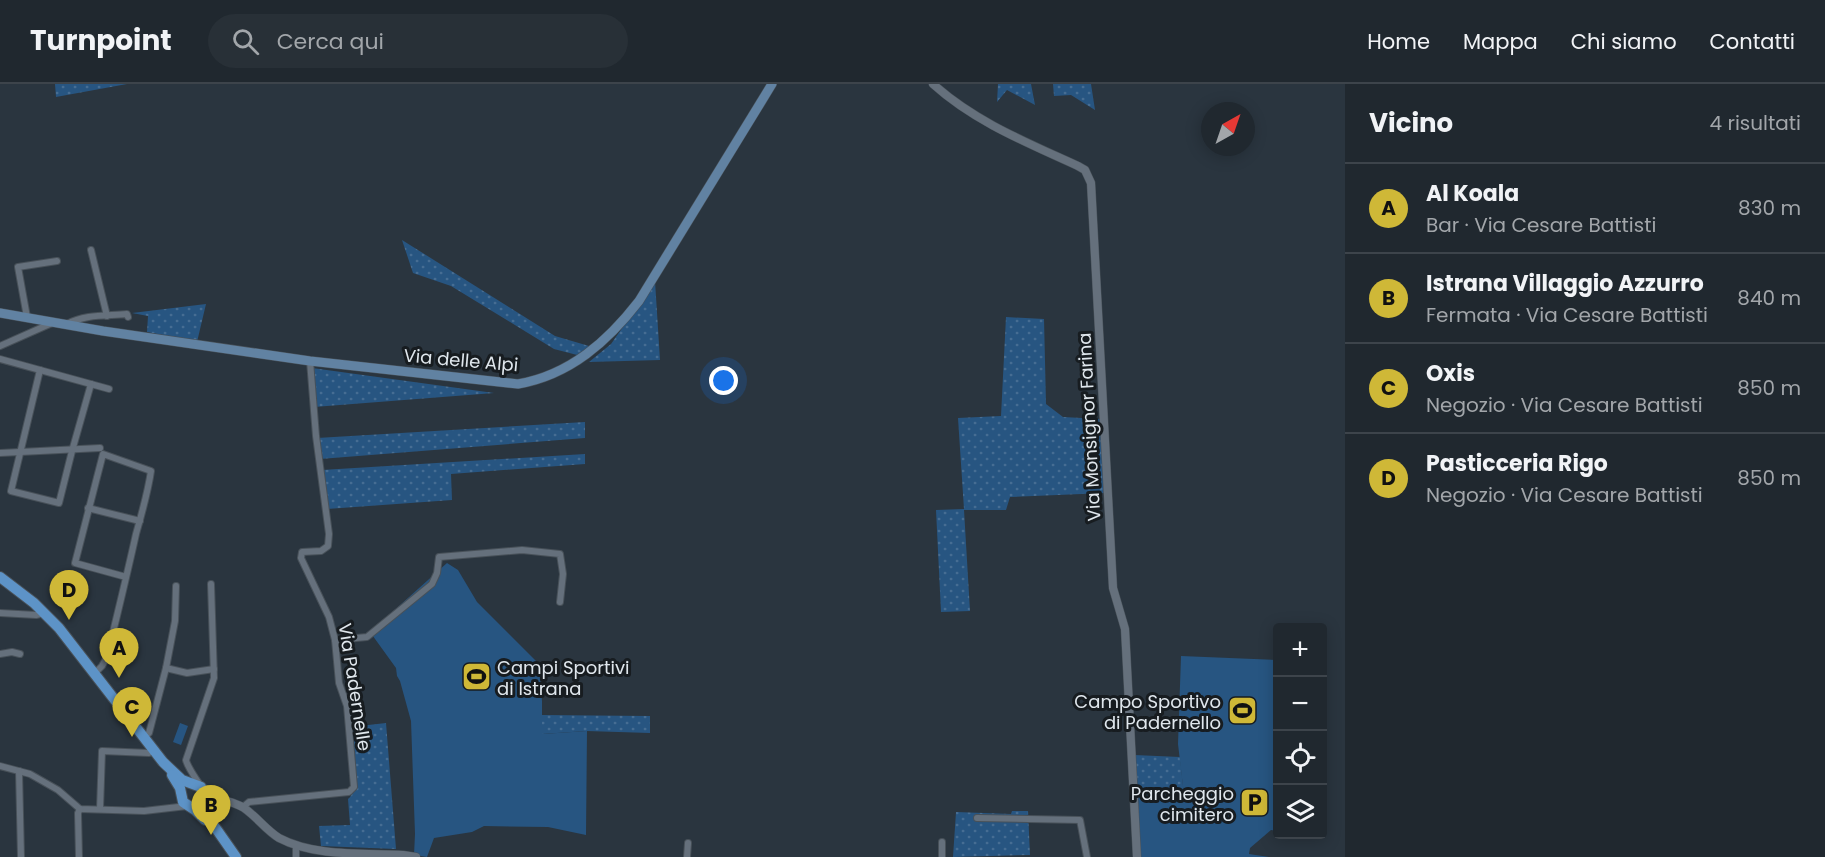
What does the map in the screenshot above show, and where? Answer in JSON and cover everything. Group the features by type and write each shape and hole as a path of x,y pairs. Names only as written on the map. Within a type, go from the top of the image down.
{"main road":[{"name":"Via delle Alpi","path":"0,313 310,361 518,384 555,374 589,353 607,338 639,301 772,84"},
{"path":"0,577 59,627 163,762 180,779 196,783 204,794 203,809 236,857"},
{"path":"163,762 178,784 182,801 201,816 228,846"},
{"path":"181,793 183,787 196,783"},
{"path":"190,806 196,806 202,801"}],"street":[{"name":"Via Monsignor Farina","path":"933,84 968,111 1033,146 1085,170 1091,183 1112,576 1114,594 1125,629 1137,857"},
{"path":"91,250 107,316"},
{"path":"27,317 18,267 57,261"},
{"path":"67,324 82,318 127,314 128,317"},
{"path":"0,346 53,322"},
{"path":"0,358 109,389"},
{"name":"Via Padernelle","path":"240,806 249,802 349,792 354,787 347,706 339,683 335,640 329,617 301,558 302,552 321,551 328,546 329,534 316,436 310,361"},
{"path":"40,370 11,491 59,504 91,384"},
{"path":"0,453 100,448"},
{"path":"95,673 107,657 140,521 150,469 105,454 102,455 75,563 126,577"},
{"path":"88,508 140,521"},
{"path":"335,640 367,637 432,584 437,573 439,557 522,550 560,554 563,574 560,602"},
{"path":"212,585 214,678 187,758 187,765 196,783 217,799 240,806 270,831 296,846 337,855 416,857"},
{"path":"143,738 149,733 166,668 175,621 176,586"},
{"path":"0,613 36,615 44,613"},
{"path":"0,654 12,652 20,654"},
{"path":"166,668 186,673 200,673 214,669"},
{"path":"100,809 102,751 149,753 153,750"},
{"path":"0,766 30,774 58,790 80,809 144,811 190,806"},
{"path":"19,771 21,857"},
{"path":"168,808 176,804 181,793"},
{"path":"202,801 240,806"},
{"path":"79,857 78,813 80,809"},
{"path":"977,818 1080,820 1087,857"},
{"path":"942,842 942,857"},
{"path":"687,857 688,843"},
{"path":"296,846 296,857"}],"shaded area":[{"path":"55,84 127,84 56,97"},
{"path":"998,84 1031,84 1035,105 1007,90 997,102"},
{"path":"1053,84 1091,84 1095,110 1071,95 1054,96"},
{"path":"402,240 555,336 589,346 581,356 554,349 451,286 413,273"},
{"path":"655,281 660,360 589,362 611,344"},
{"path":"206,304 197,342 147,332 148,316 132,313"},
{"path":"1006,317 1044,319 1046,404 1063,417 1100,419 1105,493 1010,497 1006,510 964,510 970,611 941,612 936,510 964,509 958,418 1001,416"},
{"path":"312,368 494,393 314,407"},
{"path":"585,422 585,438 320,459 317,438"},
{"path":"585,454 585,464 451,474 452,500 327,509 322,470"},
{"path":"447,563 458,570 477,602 539,664 542,734 587,731 586,835 548,827 484,826 472,832 434,838 427,857 414,855 411,721 396,668 370,632"},
{"path":"1181,656 1273,660 1273,830 1250,848 1249,854 1269,857 1138,857 1135,794 1184,795 1178,744"},
{"path":"542,715 650,716 650,733 587,731 542,734"},
{"path":"180,723 188,726 181,745 173,742"},
{"path":"386,723 396,849 321,846 319,826 350,825 348,799 355,786 351,727"},
{"path":"1134,755 1180,757 1184,795 1135,794"},
{"path":"1012,811 1028,811 1030,855 953,857 956,812 1011,814"}],"place":[{"name":"Pasticceria Rigo","path":"69,620"},
{"name":"Campi Sportivi di Istrana","path":"476,677"},
{"name":"Al Koala","path":"119,678"},
{"name":"Campo Sportivo di Padernello","path":"1242,711"},
{"name":"Oxis","path":"132,737"},
{"name":"Parcheggio cimitero","path":"1255,803"},
{"name":"Istrana Villaggio Azzurro","path":"211,835"}]}
